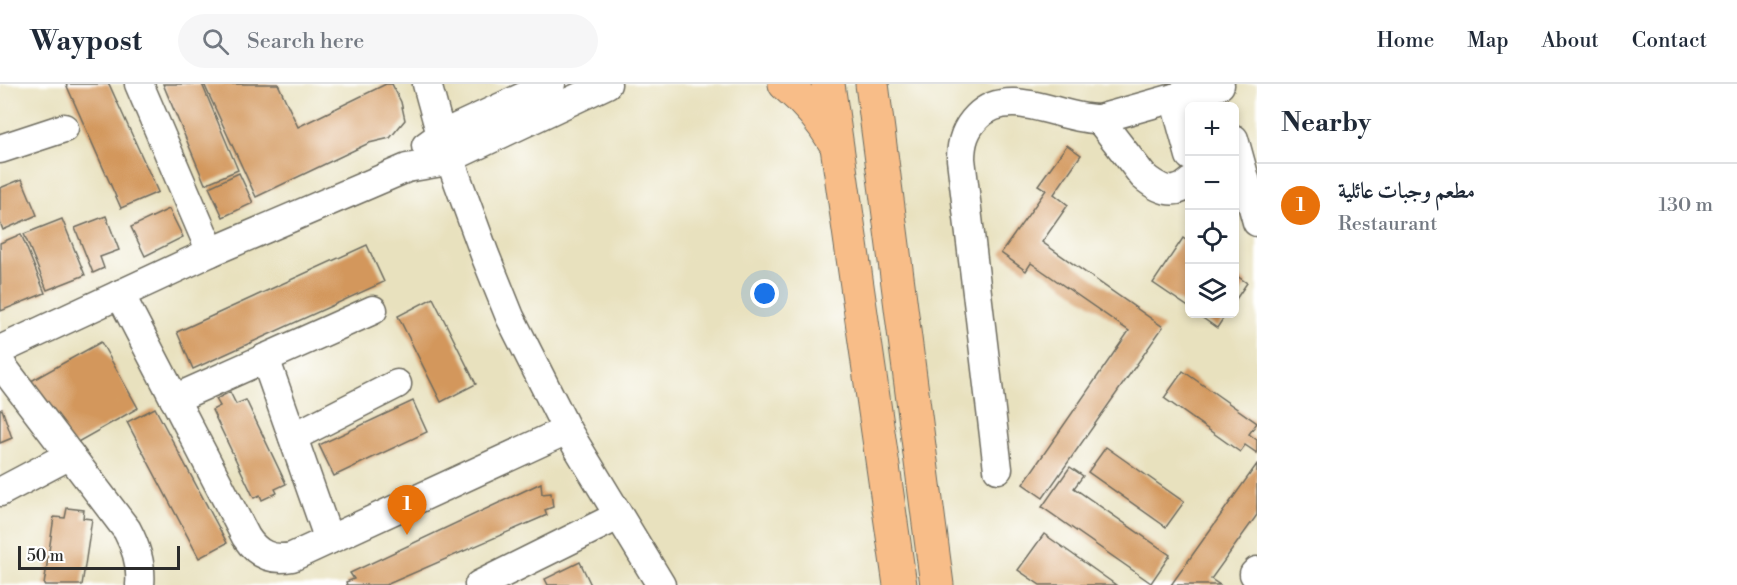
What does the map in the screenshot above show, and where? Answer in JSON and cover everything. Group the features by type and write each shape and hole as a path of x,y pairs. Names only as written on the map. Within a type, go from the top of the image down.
{"main road":[{"path":"785,84 805,101 823,123 838,148"},
{"path":"828,84 900,585"},
{"path":"872,84 937,585"}],"street":[{"path":"139,84 211,252"},
{"path":"427,84 446,146 510,317 567,430 661,585"},
{"path":"0,350 211,252 407,168 436,163 446,146 551,84"},
{"path":"446,146 607,84"},
{"path":"998,469 961,159 961,146 972,122 990,107 1004,103 1035,106 1086,119 1099,119 1174,98 1222,92"},
{"path":"1174,98 1185,138"},
{"path":"1099,119 1143,176 1169,191 1177,191 1185,187"},
{"path":"0,149 64,128"},
{"path":"1238,156 1257,222"},
{"path":"120,294 251,546 271,558 292,557 567,430"},
{"path":"174,399 373,310"},
{"path":"264,358 329,540"},
{"path":"0,363 128,530 139,560 140,585"},
{"path":"293,437 397,384"},
{"path":"0,492 69,455"},
{"path":"487,583 618,516"}],"building":[{"path":"66,84 109,84 158,192 121,208"},
{"path":"163,84 202,84 238,170 205,184"},
{"path":"204,84 278,84 298,127 386,84 392,84 401,102 405,120 390,138 369,143 256,197"},
{"path":"1067,145 1081,155 1054,194 1068,205 1042,242 1163,327 1043,498 1023,484 1129,331 1031,263 1026,271 1001,253 1046,190 1038,185"},
{"path":"239,173 253,203 223,217 209,187"},
{"path":"22,179 37,215 3,230 0,222 0,188"},
{"path":"169,209 183,237 145,256 131,227"},
{"path":"106,216 119,250 100,257 104,268 93,273 75,228"},
{"path":"62,219 85,275 47,290 24,234"},
{"path":"21,234 45,293 1,311 0,243"},
{"path":"1183,238 1185,239 1185,305 1153,283"},
{"path":"367,245 384,282 193,369 177,332"},
{"path":"1239,277 1247,283 1239,295"},
{"path":"433,298 476,384 441,402 398,316"},
{"path":"1203,318 1223,318 1217,328"},
{"path":"101,342 138,408 69,447 31,381"},
{"path":"1183,371 1257,423 1249,434 1257,440 1257,453 1245,445 1240,452 1164,398"},
{"path":"230,392 236,404 246,400 286,484 275,489 277,493 262,500 260,495 254,498 212,410 220,406 216,399"},
{"path":"413,401 427,432 334,476 319,445"},
{"path":"155,408 227,543 199,558 127,422"},
{"path":"2,409 12,438 0,443 0,410"},
{"path":"1106,447 1184,502 1166,527 1088,472"},
{"path":"1257,464 1257,515 1211,579 1220,585 1171,585"},
{"path":"1070,467 1083,476 1074,488 1170,555 1151,583 1042,507"},
{"path":"541,483 542,494 551,493 553,507 545,510 547,515 386,585 347,585 346,582 354,579 350,573"},
{"path":"67,508 84,510 83,518 92,519 82,585 44,585 54,517 65,518"},
{"path":"1044,534 1116,585 1040,585 1018,570"},
{"path":"580,562 591,585 548,585 545,579"}],"place":[{"name":"مطعم وجبات عائلية","path":"407,535"}]}
